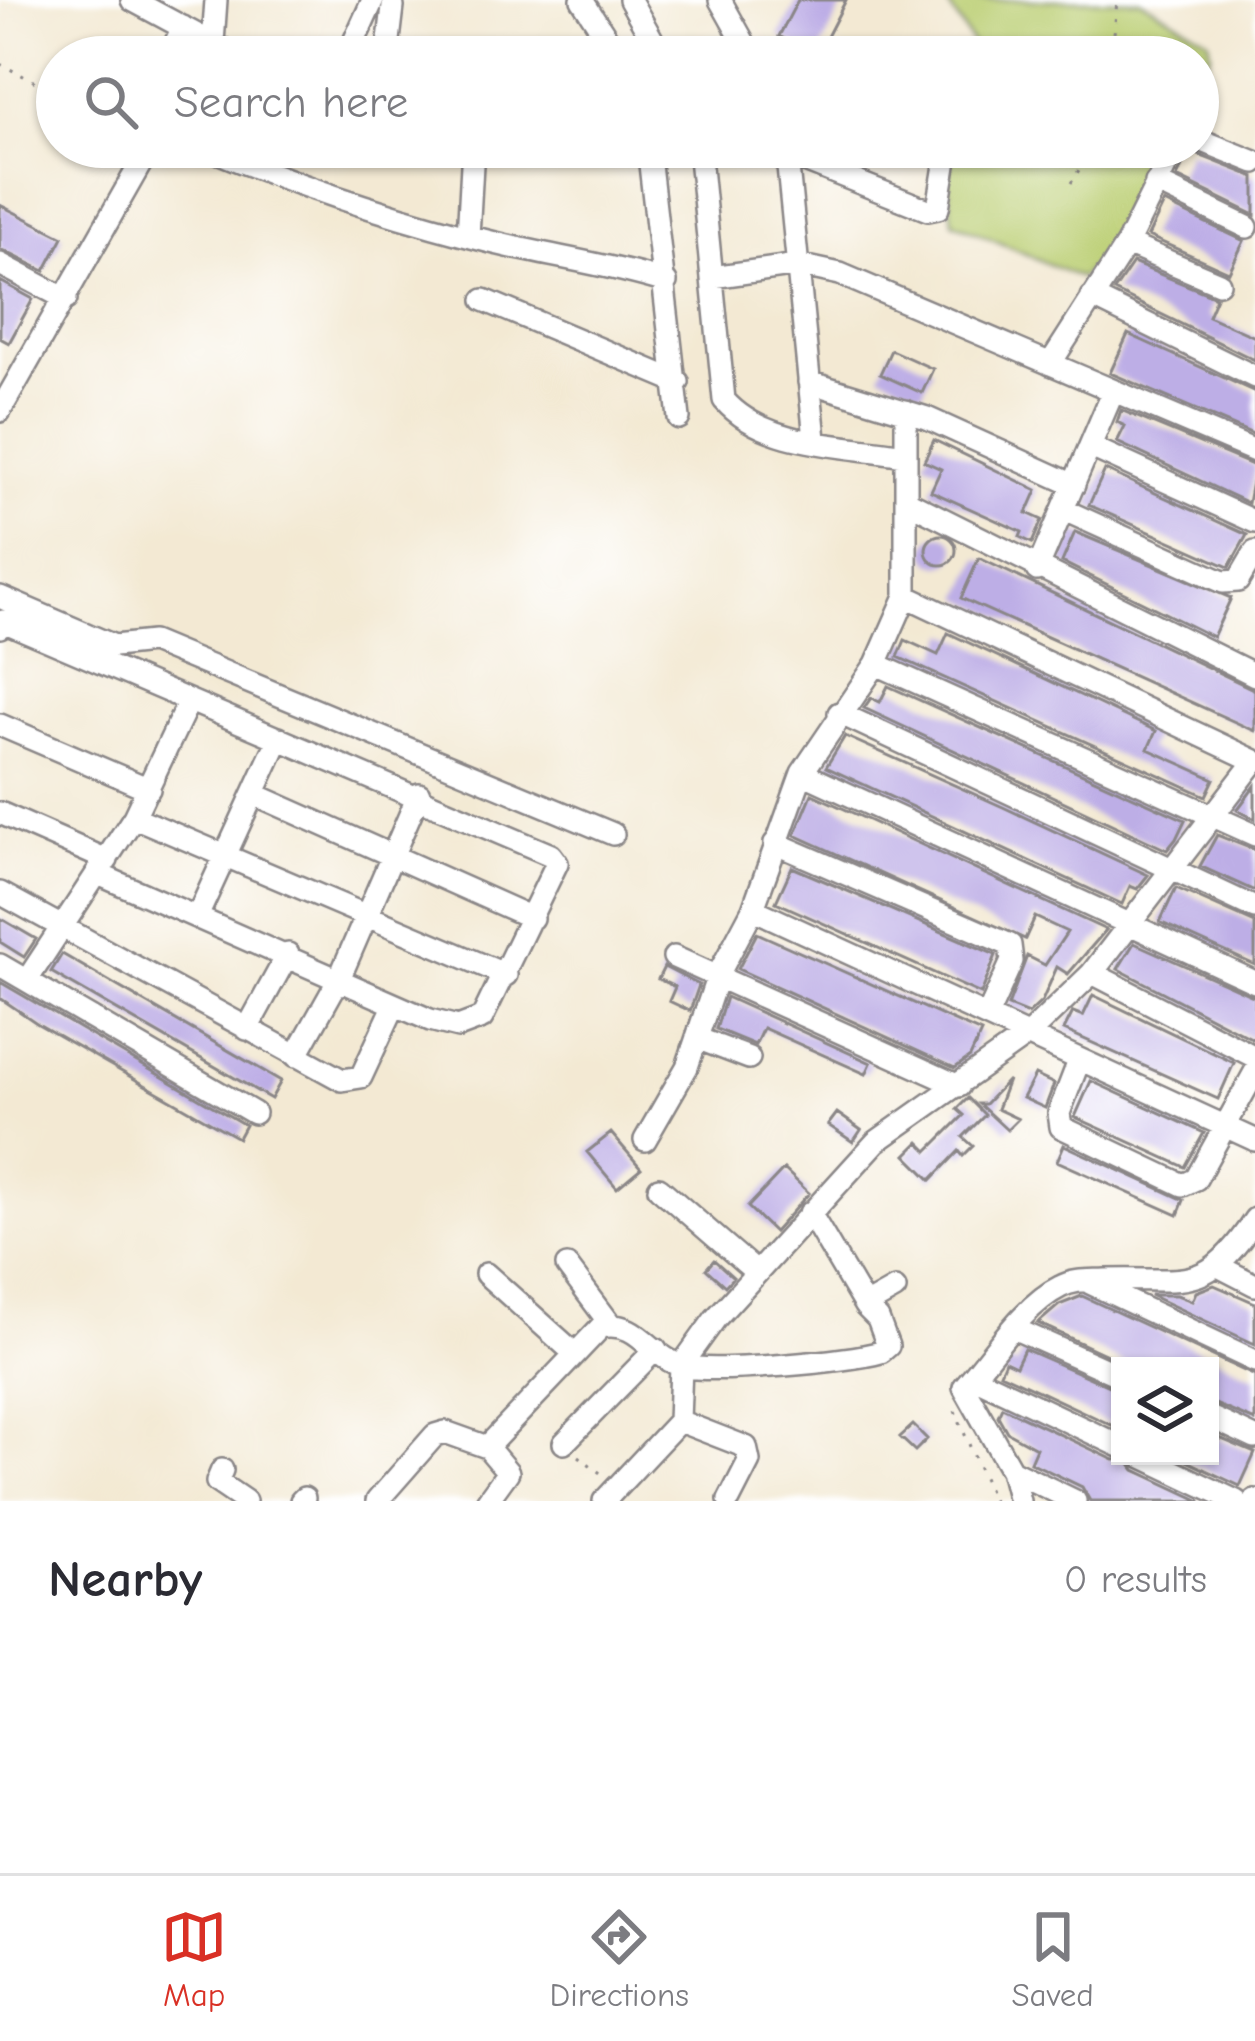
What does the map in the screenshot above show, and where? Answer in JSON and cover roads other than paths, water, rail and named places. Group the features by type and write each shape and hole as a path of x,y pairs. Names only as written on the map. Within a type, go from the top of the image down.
{"street":[{"path":"132,0 200,36"},
{"path":"217,0 225,36"},
{"path":"582,0 605,36"},
{"path":"629,0 650,36"},
{"path":"720,0 740,36"},
{"path":"383,4 391,36"},
{"path":"361,36 383,4"},
{"path":"180,36 184,27"},
{"path":"1219,147 1255,162"},
{"path":"0,411 138,168"},
{"path":"259,168 468,236 593,260 666,282"},
{"path":"468,236 472,168"},
{"path":"651,168 679,418"},
{"path":"701,168 724,400 763,429 904,455"},
{"path":"789,168 815,439"},
{"path":"828,168 928,210 941,202 945,168"},
{"path":"1050,364 1126,244 1164,168"},
{"path":"1156,183 1247,227"},
{"path":"1126,244 1220,283"},
{"path":"0,264 66,298"},
{"path":"712,278 798,265 879,290 1255,451"},
{"path":"1092,297 1255,377"},
{"path":"484,300 678,382"},
{"path":"809,382 906,411 1074,484"},
{"path":"1037,570 1113,392"},
{"path":"645,1140 676,1092 699,1039 718,975 753,909 802,773 876,664 906,596 906,411"},
{"path":"1091,447 1255,522"},
{"path":"907,501 1255,675"},
{"path":"1064,510 1223,582 1238,581 1255,552"},
{"path":"604,1501 679,1421 692,1350 756,1272 889,1131 1029,1034 1092,973 1255,761 906,596"},
{"path":"0,813 197,917 441,1024 470,1025 482,1018 556,869 554,857 419,794 189,701 3,612"},
{"path":"3,612 114,646 152,642 613,834"},
{"path":"876,664 1255,835"},
{"path":"27,980 134,818 189,701"},
{"path":"839,713 1255,908"},
{"path":"0,725 148,789"},
{"path":"197,917 279,738"},
{"path":"802,773 1255,982"},
{"path":"254,794 532,918"},
{"path":"296,1056 339,979 419,794"},
{"path":"134,818 506,975"},
{"path":"775,843 1010,946 1012,961 988,1014"},
{"path":"0,893 61,930 352,1082 361,1077 394,1006"},
{"path":"753,909 1239,1133"},
{"path":"247,1029 287,954"},
{"path":"674,957 959,1086"},
{"path":"0,965 254,1113"},
{"path":"1092,973 1255,1058"},
{"path":"699,1039 749,1058"},
{"path":"1079,1060 1059,1124 1171,1183 1196,1180 1239,1133 1255,1072"},
{"path":"659,1188 756,1272"},
{"path":"487,1447 574,1352 611,1325 628,1327 656,1349 692,1350 746,1366 876,1354 887,1348 887,1335 810,1213"},
{"path":"969,1382 1058,1288 1084,1280 1156,1284 1220,1267 1255,1219"},
{"path":"567,1267 611,1325"},
{"path":"1220,1267 1255,1285"},
{"path":"487,1274 574,1352"},
{"path":"1084,1280 1255,1361"},
{"path":"865,1306 895,1289"},
{"path":"1016,1329 1111,1372"},
{"path":"564,1443 656,1349"},
{"path":"969,1382 1111,1442"},
{"path":"969,1382 1011,1470 1019,1501"},
{"path":"679,1421 746,1447 749,1461 729,1500"},
{"path":"1219,1421 1255,1438"},
{"path":"377,1501 441,1432 487,1447 508,1475 487,1501"},
{"path":"1160,1465 1236,1501"},
{"path":"222,1470 217,1482 245,1501"},
{"path":"1011,1470 1075,1501"}]}
